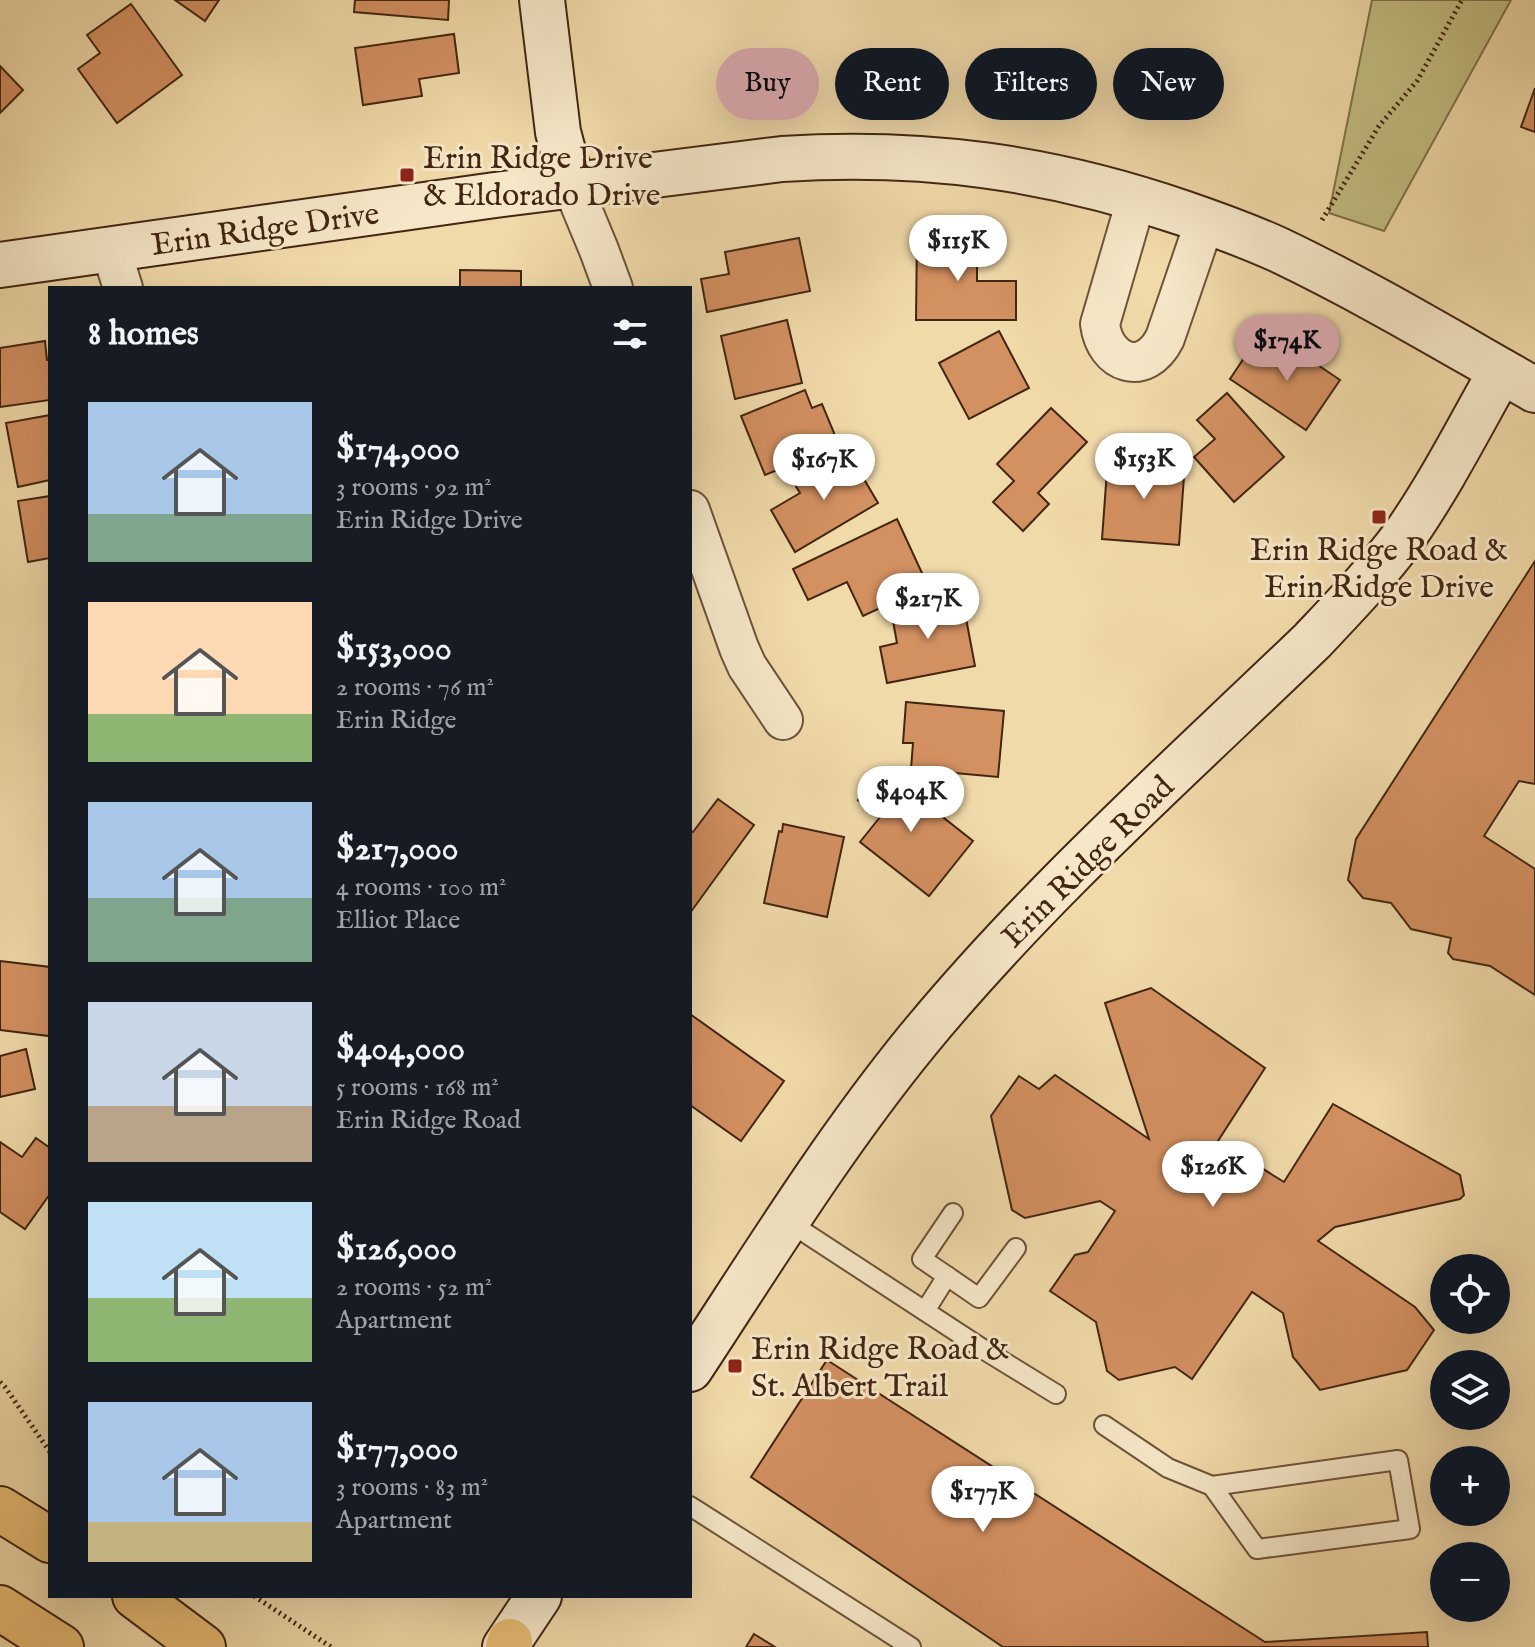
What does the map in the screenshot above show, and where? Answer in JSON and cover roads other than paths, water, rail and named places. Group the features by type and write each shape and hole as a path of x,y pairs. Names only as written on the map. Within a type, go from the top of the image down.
{"main road":[{"path":"0,1509 48,1539"},
{"path":"138,1598 203,1647"},
{"path":"0,1608 61,1647"}],"street":[{"path":"542,0 558,132 572,185 612,286"},
{"name":"Erin Ridge Drive","path":"0,265 117,269 572,185 782,159 913,158 1032,172 1089,184 1205,221 1279,250 1321,271 1518,380"},
{"path":"1137,197 1100,324 1105,342 1124,359 1143,361 1159,349 1205,221"},
{"name":"Erin Ridge Road","path":"692,1366 844,1137 917,1042 1042,902 1312,641 1378,569 1518,380"},
{"path":"692,516 747,666 783,720"},
{"path":"508,1645 538,1598"}],"lane":[{"path":"953,1213 922,1259 979,1298 1016,1248"},
{"path":"787,1221 1056,1394"},
{"path":"925,1311 947,1276"},
{"path":"1104,1425 1168,1468 1212,1486 1398,1460 1410,1529 1257,1549 1212,1486"},
{"path":"692,1507 911,1647"}],"place":[{"name":"Erin Ridge Drive & Eldorado Drive","path":"407,175"},
{"name":"Erin Ridge Road & Erin Ridge Drive","path":"1379,517"},
{"name":"Erin Ridge Road & St. Albert Trail","path":"735,1366"}]}
